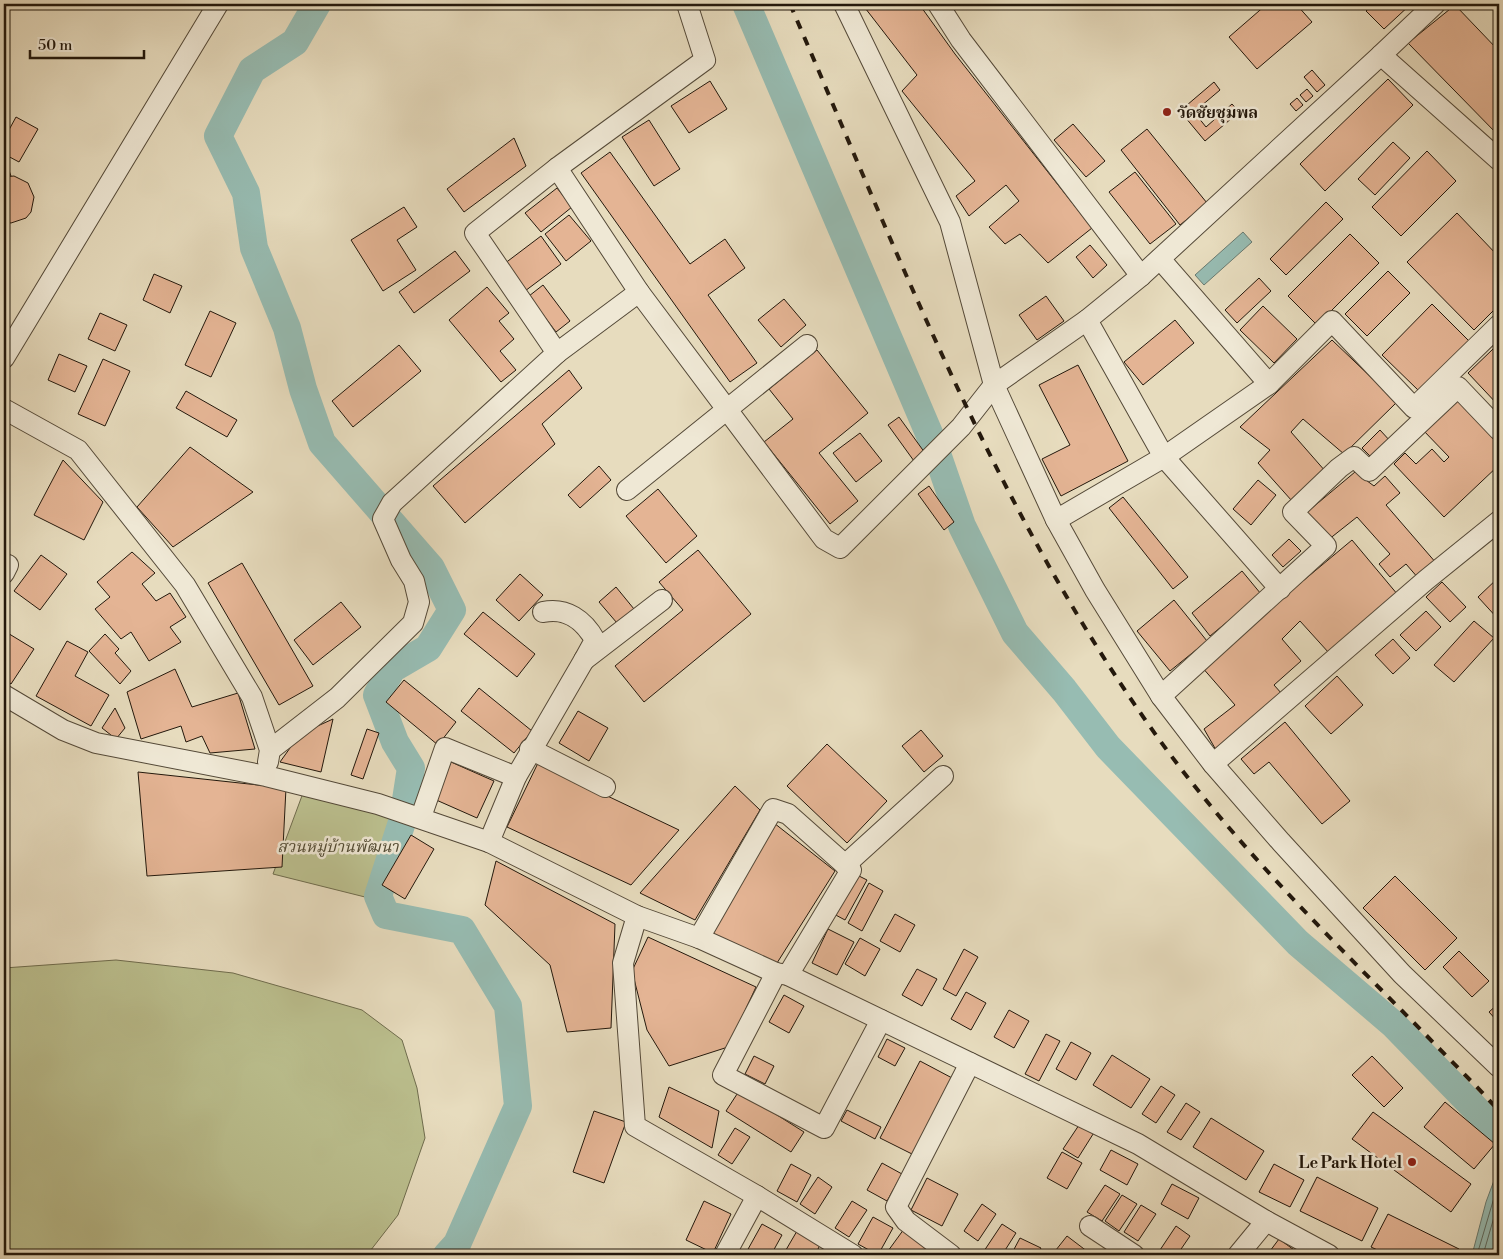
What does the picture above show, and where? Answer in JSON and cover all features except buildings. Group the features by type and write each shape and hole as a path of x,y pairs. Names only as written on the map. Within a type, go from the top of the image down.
{"street":[{"path":"4,358 218,4"},
{"path":"556,353 475,233 557,168 705,60 687,4"},
{"path":"844,4 950,222 994,385 1056,520 1095,590 1161,696 1213,764 1294,857 1402,974 1499,1067"},
{"path":"938,4 961,40 1141,276"},
{"path":"557,168 639,292 824,540 840,548 961,427 994,385 1087,320 1141,276 1435,4"},
{"path":"1381,56 1499,160"},
{"path":"1160,259 1269,384"},
{"path":"270,750 337,698 412,623 419,602 414,581 401,560 387,512 556,353 639,292"},
{"path":"1087,320 1164,457 1280,589"},
{"path":"1056,520 1164,457 1269,384 1332,321 1414,408 1499,325"},
{"path":"627,490 806,345"},
{"path":"1161,696 1326,546 1293,512 1339,468 1354,457 1369,471 1458,387 1499,430"},
{"path":"4,409 78,450 186,585 252,697 270,750 266,776"},
{"path":"1213,764 1426,580 1499,521"},
{"path":"584,660 662,600"},
{"path":"489,842 516,777 530,749 595,640 589,629 566,612 553,610 542,612"},
{"path":"4,695 63,730 96,742 266,776 378,804 418,816 489,842 637,916 699,938 782,974 1138,1144 1329,1255"},
{"path":"418,816 445,748 516,777"},
{"path":"530,749 605,787"},
{"path":"845,864 943,776"},
{"path":"699,938 772,810 788,814 851,870 782,974 723,1075 824,1128 881,1020"},
{"path":"637,916 623,963 635,1126 757,1196 853,1255"},
{"path":"951,1255 906,1221 896,1207 970,1063"},
{"path":"725,1255 757,1196"},
{"path":"1238,1255 1266,1220"},
{"path":"1090,1226 1134,1255"}],"green space":[{"name":"สวนหมู่บ้านพัฒนา","path":"303,793 403,819 373,899 273,874"},
{"path":"116,960 233,973 362,1010 402,1040 417,1088 425,1138 398,1215 367,1255 4,1255 4,968"}],"water":[{"path":"1243,232 1252,242 1204,285 1195,275"},
{"path":"1499,1167 1499,1255 1472,1255 1486,1202"}],"waterway":[{"path":"317,4 295,42 252,70 218,136 246,193 254,248 287,328 303,389 322,443 431,568 452,610 428,648 392,669 377,695 395,742 411,768 403,819 378,896 386,915 462,930 508,1006 518,1106 457,1244 447,1255"},
{"path":"746,4 934,445 962,526 1015,633 1064,690 1108,747 1298,943 1393,1024 1499,1133"}],"railway":[{"path":"790,4 912,289 955,383 1001,476 1050,567 1103,656 1161,742 1254,856 1321,929 1499,1111"}],"place":[{"name":"วัดชัยชุมพล","path":"1167,112"},
{"name":"Le Park Hotel","path":"1412,1162"}]}
